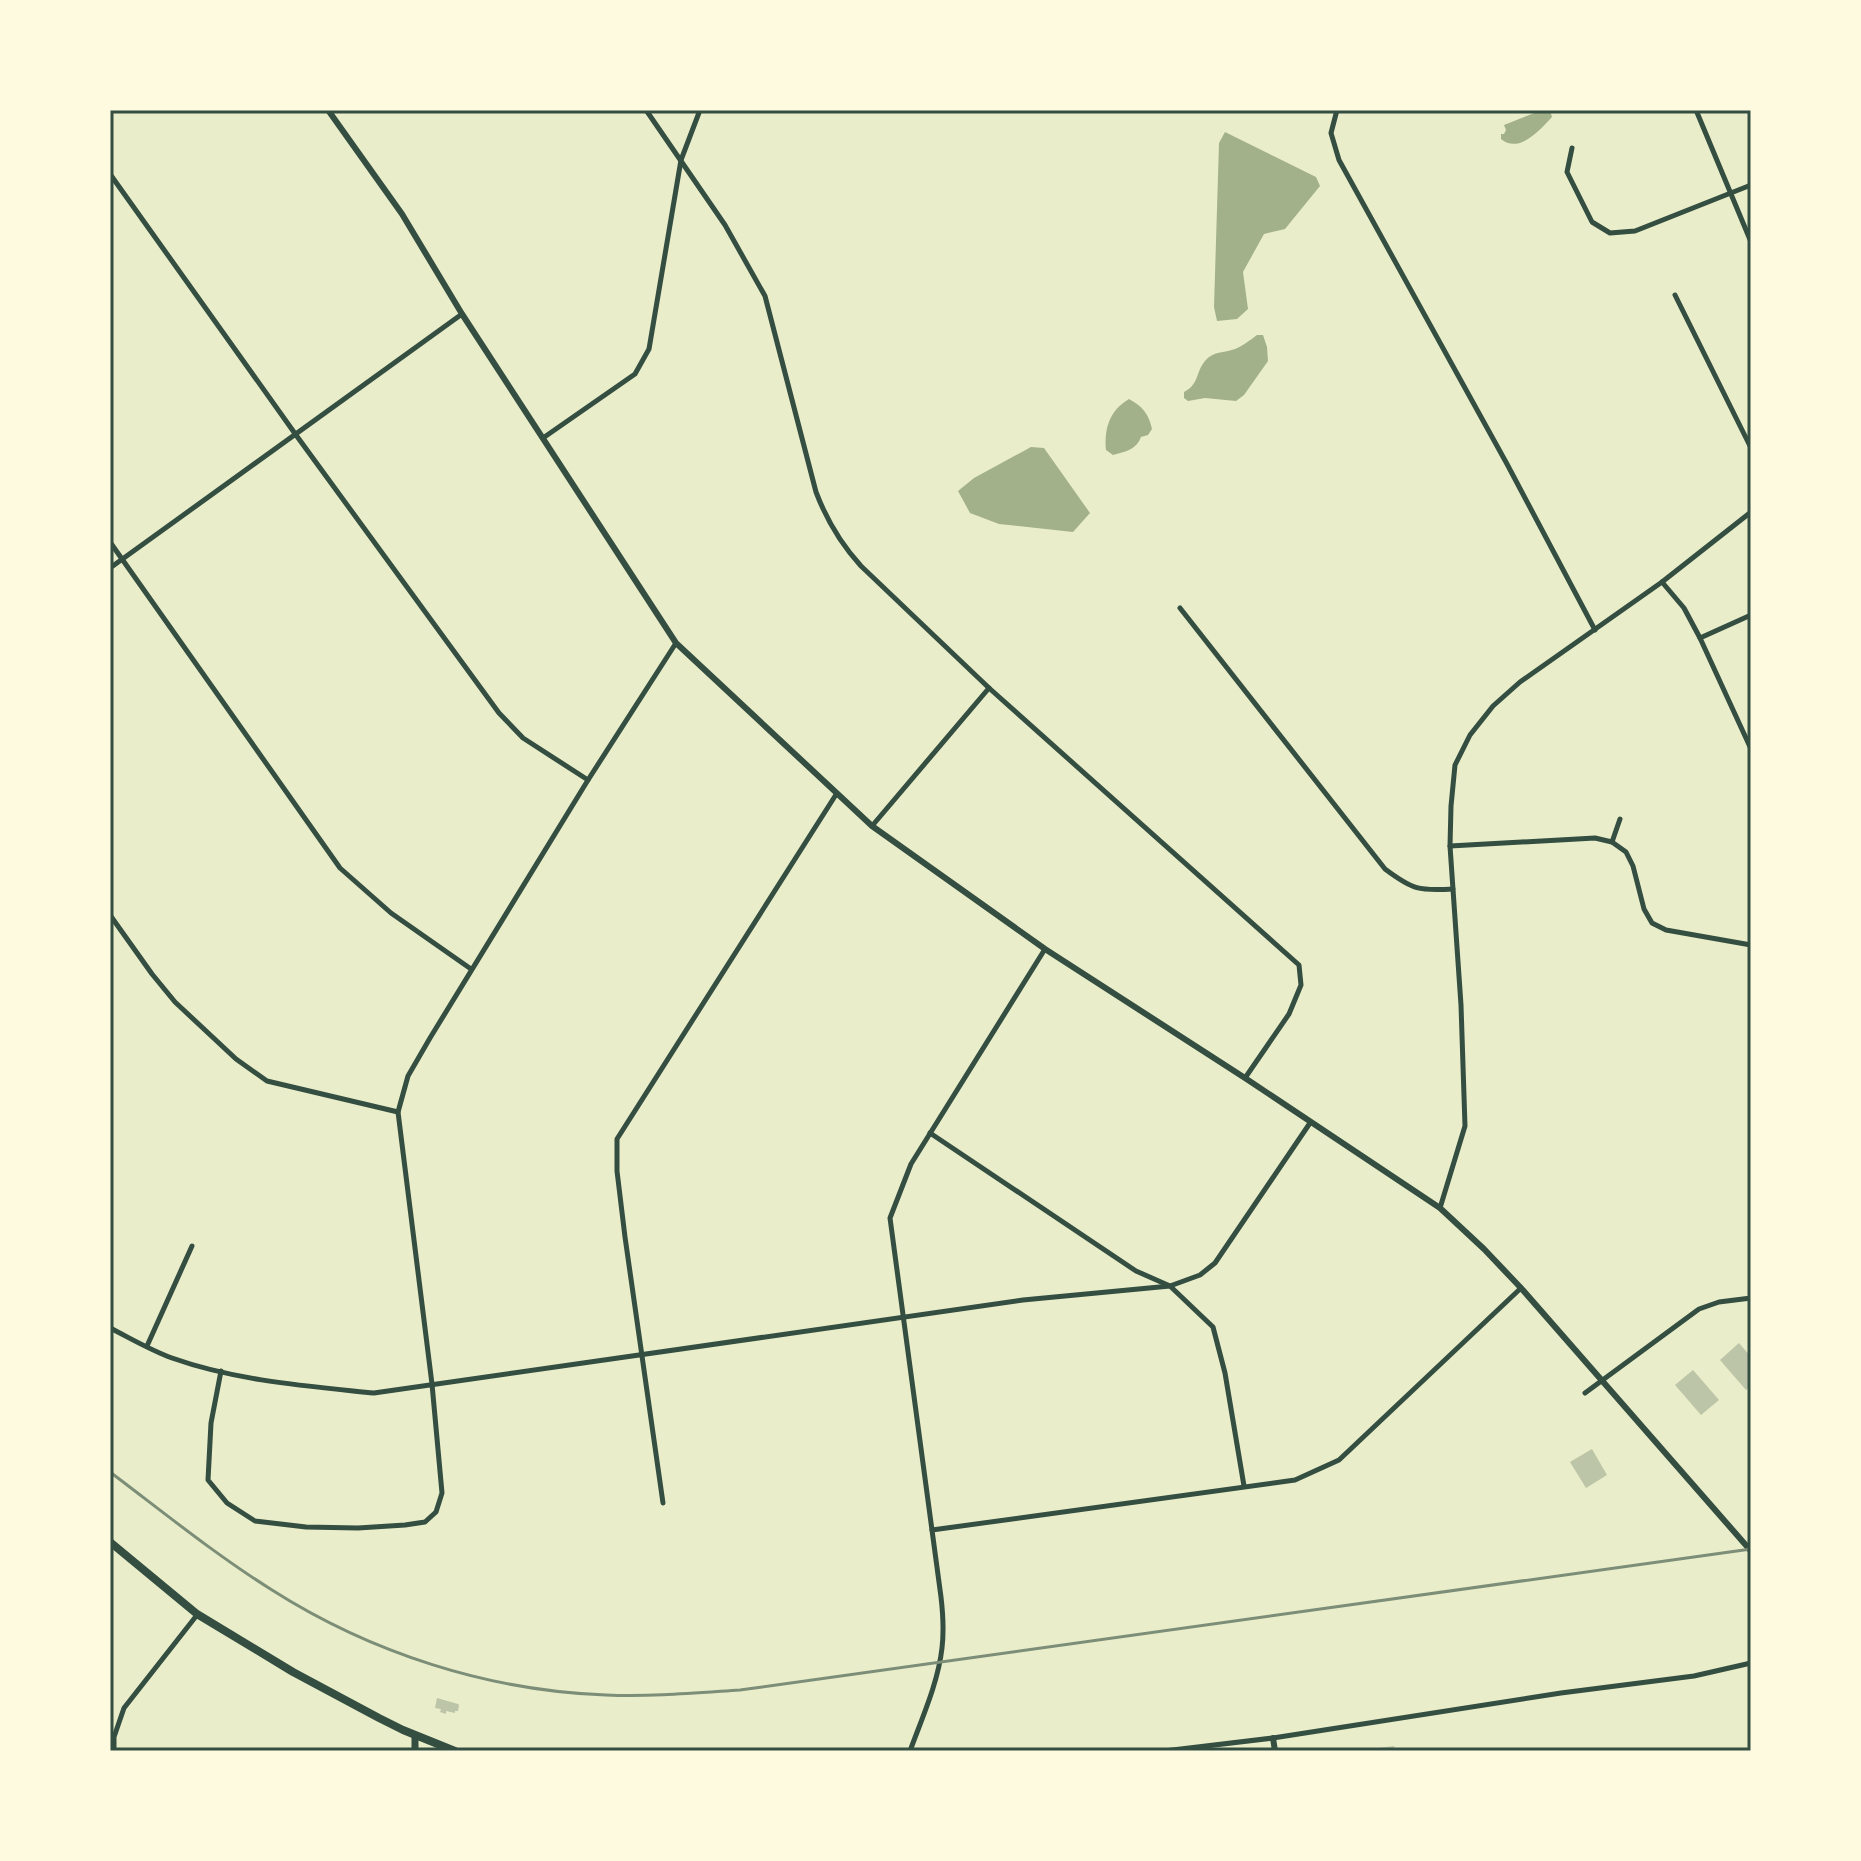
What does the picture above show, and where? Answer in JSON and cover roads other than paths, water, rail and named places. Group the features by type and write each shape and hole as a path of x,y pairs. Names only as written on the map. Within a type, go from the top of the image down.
{"main road":[{"path":"110,1542 197,1614 293,1672 415,1736 455,1751"},
{"path":"415,1736 415,1751"}],"street":[{"path":"328,110 402,214 462,314 676,643 872,826 1045,949 1440,1208 1521,1288 1751,1551"},
{"path":"646,110 725,225 765,296 816,492 843,547 989,688 1299,965 1301,985 1289,1014 1245,1078"},
{"path":"543,438 635,374 649,349 681,160 700,110"},
{"path":"1337,110 1331,133 1339,160 1595,630"},
{"path":"1696,110 1751,242"},
{"path":"1572,148 1567,172 1592,222 1610,233 1635,231 1751,185"},
{"path":"110,174 499,713 523,738 588,780"},
{"path":"1675,295 1751,448"},
{"path":"110,568 462,314"},
{"path":"1440,1208 1465,1126 1461,1005 1450,846 1455,765 1470,735 1493,706 1520,682 1662,582 1751,512"},
{"path":"110,542 340,868 391,913 471,969"},
{"path":"1662,582 1684,608 1700,638 1751,749"},
{"path":"1180,608 1385,869 1405,884 1423,891 1453,889"},
{"path":"1700,638 1751,615"},
{"path":"221,1371 211,1423 208,1480 227,1503 255,1521 306,1527 405,1525 425,1522 436,1512 442,1493 432,1384 398,1112 408,1076 471,969 676,643"},
{"path":"872,826 989,688"},
{"path":"663,1503 619,1184 617,1139 837,793"},
{"path":"1612,842 1620,819"},
{"path":"1450,846 1595,838 1612,842 1626,852 1633,866 1644,909 1652,923 1666,930 1751,945"},
{"path":"110,915 175,1002 236,1059 267,1081 398,1112"},
{"path":"910,1751 938,1674 942,1648 941,1597 890,1218 911,1164 1045,949"},
{"path":"110,1328 172,1357 221,1371 291,1385 374,1393 1023,1300 1170,1286 1200,1275 1215,1263 1310,1123"},
{"path":"930,1133 1136,1271 1170,1286 1213,1327 1225,1373 1244,1486"},
{"path":"147,1346 192,1246"},
{"path":"932,1530 1295,1480 1339,1460 1521,1288"},
{"path":"1585,1393 1699,1309 1751,1297"},
{"path":"114,1751 114,1737 124,1708 197,1614"},
{"path":"1164,1751 1273,1738 1547,1695 1694,1676 1751,1663"},
{"path":"1273,1738 1275,1751"}],"railway":[{"path":"110,1472 251,1577 310,1612 390,1650 432,1665 518,1686 606,1695 740,1690 1751,1549"}]}
